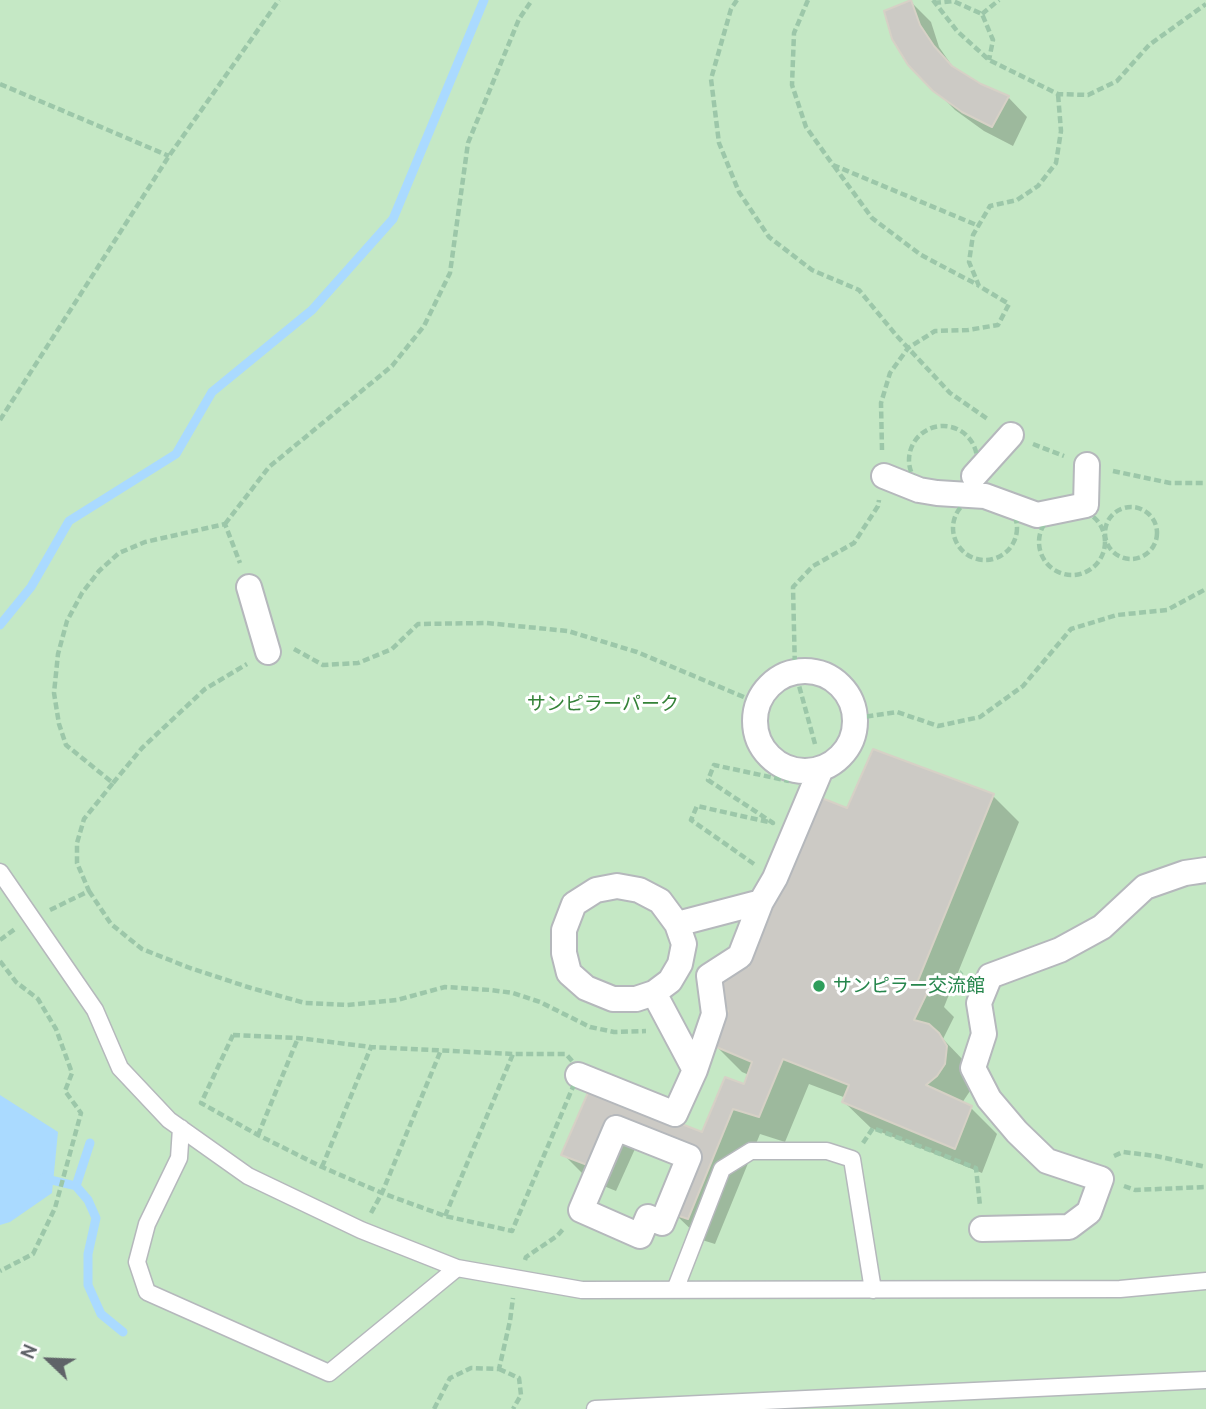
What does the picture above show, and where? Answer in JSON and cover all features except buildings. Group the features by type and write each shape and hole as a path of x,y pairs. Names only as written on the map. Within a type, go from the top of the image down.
{"street":[{"path":"979,486 1011,435"},
{"path":"884,477 919,490 937,493 979,486 1037,515 1086,505 1087,465"},
{"path":"249,587 268,652"},
{"path":"578,1076 675,1114 695,1070 714,1014 709,976 740,956 761,902 775,878 817,778 847,750 854,735 856,718 852,701 843,686 829,676 813,671 796,671 780,677 766,688 758,703 755,719 757,735 764,750 775,761 789,769 805,771 817,778"},
{"path":"982,1229 1069,1227 1088,1212 1101,1179 1047,1161 1017,1132 989,1098 973,1068 984,1034 979,1003 990,976 1060,950 1102,927 1145,887 1185,873 1206,870"},
{"path":"617,886 639,890 660,901 677,923 684,944 680,964 670,981 654,993 636,999 613,999 586,988 569,973 564,953 564,930 574,904 596,890 617,886"},
{"path":"677,923 761,902"},
{"path":"654,993 695,1070"},
{"path":"616,1128 689,1157 662,1223 648,1217 640,1236 581,1210 616,1128"}],"lane":[{"path":"0,872 95,1010 120,1068 169,1119 248,1177 361,1230 457,1268 582,1290 1120,1289 1206,1281"},
{"path":"181,1128 179,1158 147,1224 137,1262 148,1292 330,1373 457,1268"},
{"path":"675,1290 722,1168 751,1151 827,1151 852,1159 873,1290"},
{"path":"595,1409 1206,1380"}],"path":[{"path":"0,420 169,156 279,0"},
{"path":"113,783 66,745 59,724 54,693 58,654 67,621 82,593 99,571 119,553 145,542 225,524 269,467 392,366 424,326 450,273 468,143 519,19 532,0"},
{"path":"737,0 731,9 711,79 719,143 739,192 769,237 812,270 859,290 950,393 1011,435 1087,465 1170,483 1206,483"},
{"path":"775,878 691,820 696,806 773,823 708,780 714,765 817,778 796,671 793,587 813,566 854,543 878,506 884,477 881,403 890,373 908,348 935,331 968,330 998,325 1009,304 921,255 872,218 806,127 792,85 794,33 808,0"},
{"path":"982,14 999,0"},
{"path":"1195,0 1200,8"},
{"path":"933,1 953,1 982,14 993,40 989,60"},
{"path":"933,1 957,31 989,60 1058,94 1088,94 1117,80 1149,45 1206,4"},
{"path":"0,84 169,156"},
{"path":"979,286 969,262 973,235 990,206 1017,200 1038,186 1056,163 1060,131 1058,94"},
{"path":"833,165 979,226"},
{"path":"979,486 974,444 959,429 937,426 926,430 917,438 911,448 909,460 917,482 926,489 948,494 967,484 979,486 1013,510 1017,531 1014,542 1008,551 989,560 968,556 960,549 953,530 958,510 965,502 975,497 979,486"},
{"path":"1106,534 1093,516 1084,510 1062,510 1052,515 1040,533 1041,555 1056,571 1067,575 1088,571 1103,555 1106,534 1107,525 1111,517 1126,508 1135,507 1151,515 1157,532 1153,547 1133,559 1124,558 1111,549 1106,534"},
{"path":"225,524 249,587"},
{"path":"856,718 897,712 938,726 980,717 1023,686 1072,629 1117,615 1167,610 1206,589"},
{"path":"670,1023 645,1032 614,1032 590,1027 540,1002 513,993 444,987 397,999 359,1004 305,1003 226,980 142,949 111,924 89,891 77,863 77,843 84,819 142,748 205,689 268,652 291,648 323,665 358,663 392,649 418,624 486,622 568,631 637,652 758,703"},
{"path":"32,918 89,891"},
{"path":"0,961 16,982 38,999 56,1029 72,1073 65,1091 81,1113 55,1209 33,1254 0,1271"},
{"path":"233,1035 298,1038 371,1047 566,1054 574,1063 578,1076 512,1230 445,1216 382,1193 322,1167 201,1103 233,1035"},
{"path":"258,1135 298,1038"},
{"path":"322,1167 371,1047"},
{"path":"382,1193 441,1049"},
{"path":"445,1216 513,1054"},
{"path":"852,1159 873,1128 976,1168 982,1229"},
{"path":"1206,1167 1123,1152 1109,1158 1101,1179 1135,1190 1206,1187"},
{"path":"499,1369 516,1280 526,1257 557,1236 581,1210"},
{"path":"434,1409 450,1378 471,1368 499,1369 519,1378 521,1395 513,1409"}],"green space":[{"name":"サンピラーパーク","path":"0,0 1206,0 1206,1409 0,1409"}],"water":[{"path":"0,1095 58,1132 52,1193 10,1222 0,1225"}],"waterway":[{"path":"0,625 31,587 69,521 176,454 212,392 312,310 393,219 484,0"},
{"path":"76,1186 90,1143"},
{"path":"43,1178 76,1186 88,1200 96,1218 88,1254 88,1285 101,1314 123,1332"}],"place":[{"name":"サンピラー交流館","path":"819,986"}]}
